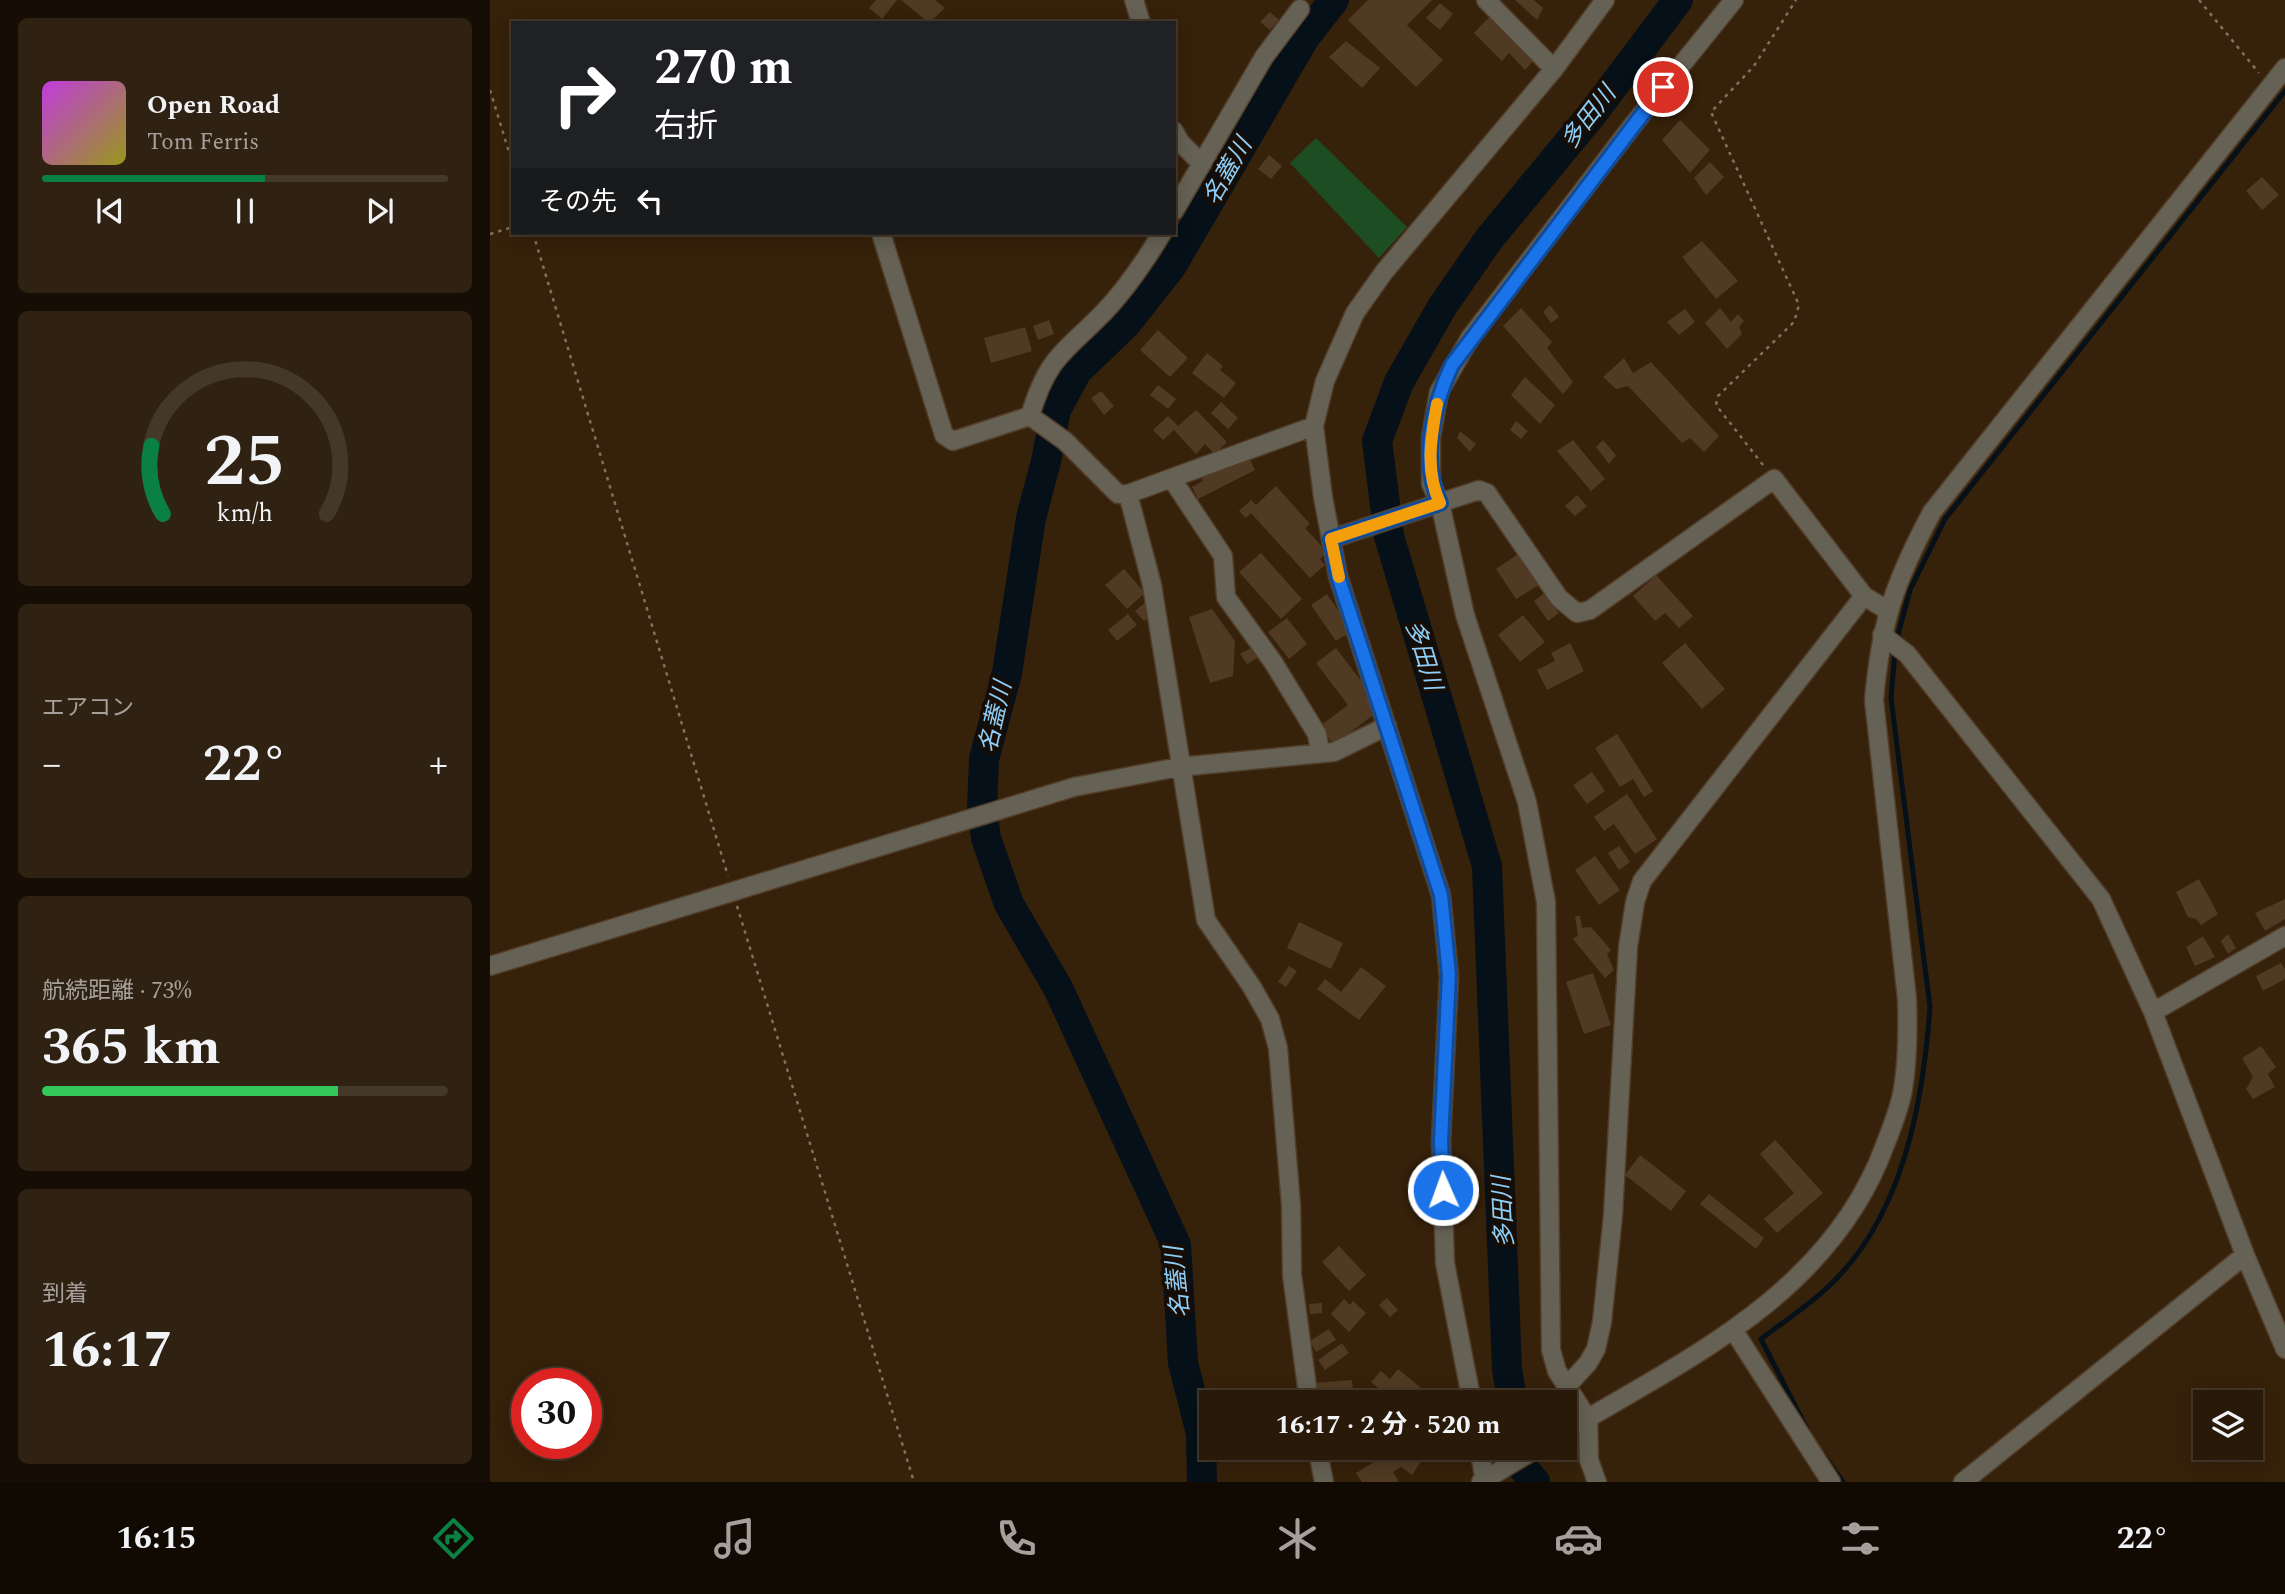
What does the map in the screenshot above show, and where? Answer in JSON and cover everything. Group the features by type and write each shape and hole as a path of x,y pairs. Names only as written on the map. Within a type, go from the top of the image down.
{"street":[{"path":"1134,0 1140,21"},
{"path":"1486,0 1554,69"},
{"path":"1470,1390 1445,1263 1441,1141 1449,975 1446,934 1431,859 1338,576 1336,538 1314,426 1325,381 1355,313 1384,272 1554,69 1605,0"},
{"path":"1568,1390 1557,1371 1551,1349 1546,902 1527,802 1465,615 1431,484 1431,437 1439,392 1452,365 1633,125 1734,0"},
{"path":"1176,208 1264,57 1285,25 1300,9"},
{"path":"1577,1425 1734,1331 1779,1297 1813,1264 1842,1227 1878,1164 1903,1092 1908,1049 1907,999 1874,700 1890,642 1887,610 1906,560 1931,512 2285,68"},
{"path":"1176,135 1202,164"},
{"path":"882,235 944,435 953,441 1034,419"},
{"path":"1034,419 1040,382 1050,365 1123,290 1161,235"},
{"path":"1034,419 1065,441 1118,494 1128,494 1172,479 1314,426"},
{"path":"1172,479 1223,556 1226,597 1317,734 1320,751"},
{"path":"1336,538 1479,490 1488,493 1559,598 1577,613 1590,610 1774,479 1864,596 1887,610"},
{"path":"1128,494 1152,586 1179,768 1206,920 1270,1018 1278,1048 1291,1205 1292,1275 1307,1390"},
{"path":"1567,1386 1588,1363 1602,1322 1613,1215 1628,947 1635,902 1642,881 1864,596"},
{"path":"1890,642 1907,654 2101,899 2153,1012 2245,1255 2285,1349"},
{"path":"490,966 1074,787 1179,768 1320,751 1334,752 1387,726"},
{"path":"2153,1012 2285,936"},
{"path":"1963,1482 2245,1255"},
{"path":"1734,1331 1831,1482"},
{"path":"1577,1429 1597,1482"},
{"path":"1320,1460 1324,1482"},
{"path":"1482,1460 1486,1480 1518,1460"}],"path":[{"path":"1774,479 1716,405 1718,396 1794,322 1799,305 1711,112 1754,66 1797,0"},
{"path":"2199,0 2269,85"},
{"path":"490,90 511,158"},
{"path":"490,234 511,228"},
{"path":"534,235 914,1482"}],"green space":[{"path":"1316,138 1407,227 1379,258 1290,163"}],"building":[{"path":"876,0 897,0 882,19 869,8"},
{"path":"901,0 935,0 945,8 931,21 927,21"},
{"path":"1368,0 1432,0 1407,25 1443,60 1416,87 1348,20"},
{"path":"1515,0 1534,0 1543,8 1537,20"},
{"path":"1440,3 1453,14 1440,30 1426,18"},
{"path":"1270,12 1279,20 1270,30 1260,22"},
{"path":"1491,15 1535,59 1525,70 1509,53 1502,61 1474,33"},
{"path":"1346,41 1380,68 1362,88 1329,57"},
{"path":"1680,120 1710,150 1690,173 1662,140"},
{"path":"1269,155 1282,166 1271,179 1258,169"},
{"path":"1710,162 1724,177 1706,195 1694,178"},
{"path":"2262,177 2279,195 2262,210 2246,191"},
{"path":"1702,241 1738,281 1716,299 1682,257"},
{"path":"1550,305 1559,317 1551,323 1543,312"},
{"path":"1521,308 1552,342 1547,348 1573,382 1563,394 1503,326"},
{"path":"1720,308 1731,322 1738,314 1744,321 1739,327 1742,334 1727,349 1705,323"},
{"path":"1685,309 1695,322 1679,335 1667,322"},
{"path":"1049,320 1054,334 1038,340 1033,326"},
{"path":"1025,327 1032,351 991,363 984,338"},
{"path":"1158,330 1188,358 1170,377 1140,350"},
{"path":"1207,353 1223,366 1220,370 1236,383 1224,398 1192,373"},
{"path":"1624,358 1633,373 1651,362 1719,436 1704,452 1690,438 1682,443 1628,386 1616,389 1603,377"},
{"path":"1525,377 1555,405 1540,424 1511,395"},
{"path":"1158,385 1176,399 1168,409 1150,395"},
{"path":"1101,391 1114,406 1104,415 1091,398"},
{"path":"1221,402 1238,418 1228,429 1211,413"},
{"path":"1196,410 1227,442 1215,454 1205,444 1196,454 1174,430 1163,440 1153,430 1168,416 1178,426"},
{"path":"1516,421 1528,431 1521,439 1510,430"},
{"path":"1460,431 1476,444 1470,452 1457,438"},
{"path":"1573,440 1605,479 1591,491 1557,451"},
{"path":"1603,440 1616,455 1609,464 1596,447"},
{"path":"1247,453 1255,470 1198,499 1192,487 1203,481 1200,476"},
{"path":"1276,486 1310,524 1305,528 1327,552 1320,559 1325,565 1310,578 1251,513 1246,518 1239,511 1251,500 1256,505"},
{"path":"1577,495 1587,506 1575,516 1565,506"},
{"path":"1261,553 1302,599 1281,619 1239,572"},
{"path":"1518,554 1539,585 1516,599 1496,569"},
{"path":"1124,569 1145,593 1127,609 1105,585"},
{"path":"1656,575 1693,616 1679,628 1665,613 1655,621 1633,596"},
{"path":"1545,593 1559,613 1548,621 1534,601"},
{"path":"1327,594 1352,631 1336,641 1311,605"},
{"path":"1146,602 1154,612 1144,621 1135,611"},
{"path":"1212,609 1235,641 1233,676 1210,683 1189,617"},
{"path":"1128,614 1137,625 1117,641 1108,630"},
{"path":"1523,615 1545,642 1520,662 1498,635"},
{"path":"1287,618 1307,644 1289,659 1268,632"},
{"path":"1570,643 1584,671 1547,690 1537,670 1555,661 1551,653"},
{"path":"1685,643 1725,689 1702,709 1662,663"},
{"path":"1256,645 1262,655 1247,664 1240,654"},
{"path":"1336,648 1368,690 1364,693 1377,712 1334,745 1320,726 1348,705 1316,663"},
{"path":"1617,734 1653,791 1644,797 1633,779 1620,787 1595,748"},
{"path":"1592,772 1605,791 1587,804 1573,785"},
{"path":"1627,794 1657,839 1635,854 1614,824 1604,831 1594,817"},
{"path":"1619,846 1630,862 1619,870 1608,853"},
{"path":"1595,856 1620,890 1599,905 1575,870"},
{"path":"2199,879 2218,914 2201,925 2196,919 2188,917 2176,892"},
{"path":"2285,899 2285,919 2265,931 2255,913"},
{"path":"1575,916 1580,916 1582,928 1591,927 1611,950 1607,954 1614,970 1605,978 1573,939 1578,935"},
{"path":"1299,922 1343,943 1331,969 1287,948"},
{"path":"2228,934 2236,948 2228,954 2221,941"},
{"path":"2203,936 2215,957 2195,966 2186,947"},
{"path":"2281,963 2285,969 2285,979 2263,991 2256,976"},
{"path":"1289,966 1297,971 1286,987 1278,982"},
{"path":"1361,967 1386,986 1359,1020 1317,989 1325,979 1341,992"},
{"path":"1593,973 1611,1025 1584,1034 1566,982"},
{"path":"2261,1046 2276,1067 2268,1074 2275,1087 2253,1099 2246,1089 2253,1077 2242,1058"},
{"path":"1775,1140 1823,1193 1777,1233 1764,1219 1794,1193 1760,1154"},
{"path":"1640,1155 1686,1191 1671,1211 1625,1175"},
{"path":"1709,1194 1764,1238 1756,1249 1700,1204"},
{"path":"1339,1246 1366,1275 1349,1291 1322,1262"},
{"path":"1387,1298 1398,1310 1390,1317 1379,1305"},
{"path":"1344,1299 1350,1305 1353,1301 1366,1313 1349,1332 1331,1314"},
{"path":"1322,1303 1322,1313 1310,1314 1309,1304"},
{"path":"1329,1329 1336,1340 1316,1352 1310,1341"},
{"path":"1342,1343 1349,1353 1325,1370 1318,1360"},
{"path":"1398,1369 1421,1388 1381,1390 1371,1382 1381,1371 1390,1379"},
{"path":"1352,1380 1353,1390 1315,1390 1314,1383"},
{"path":"1377,1460 1422,1460 1412,1475 1401,1467 1393,1472 1399,1482 1362,1482 1356,1473"}],"waterway":[{"name":"名蓋川","path":"1202,1482 1201,1433 1183,1363 1176,1245 1058,988 1009,904 986,838 982,810 984,759 1007,673 1031,518 1056,410 1077,371 1126,324 1171,267 1305,37 1334,0"},
{"name":"多田川","path":"1510,1390 1507,1368 1487,866 1389,536 1377,441 1399,382 1442,307 1489,239 1593,113 1678,0"},
{"path":"1896,642 1910,590 1945,519 2285,91"},
{"path":"1808,1431 1761,1339 1828,1287 1854,1259 1875,1227 1904,1157 1922,1082 1927,1044 1930,1007 1891,698 1895,652"},
{"path":"1823,1454 1843,1482"},
{"name":"多田川","path":"1520,1460 1521,1465 1535,1482"}],"slow traffic":[{"path":"1339,577 1331,539 1440,503 1431,484 1431,437 1437,404"}],"route":[{"path":"1443,1190 1441,1141 1449,975 1441,895 1338,576 1331,539 1440,503 1431,484 1431,437 1439,392 1452,365 1663,87"}]}
